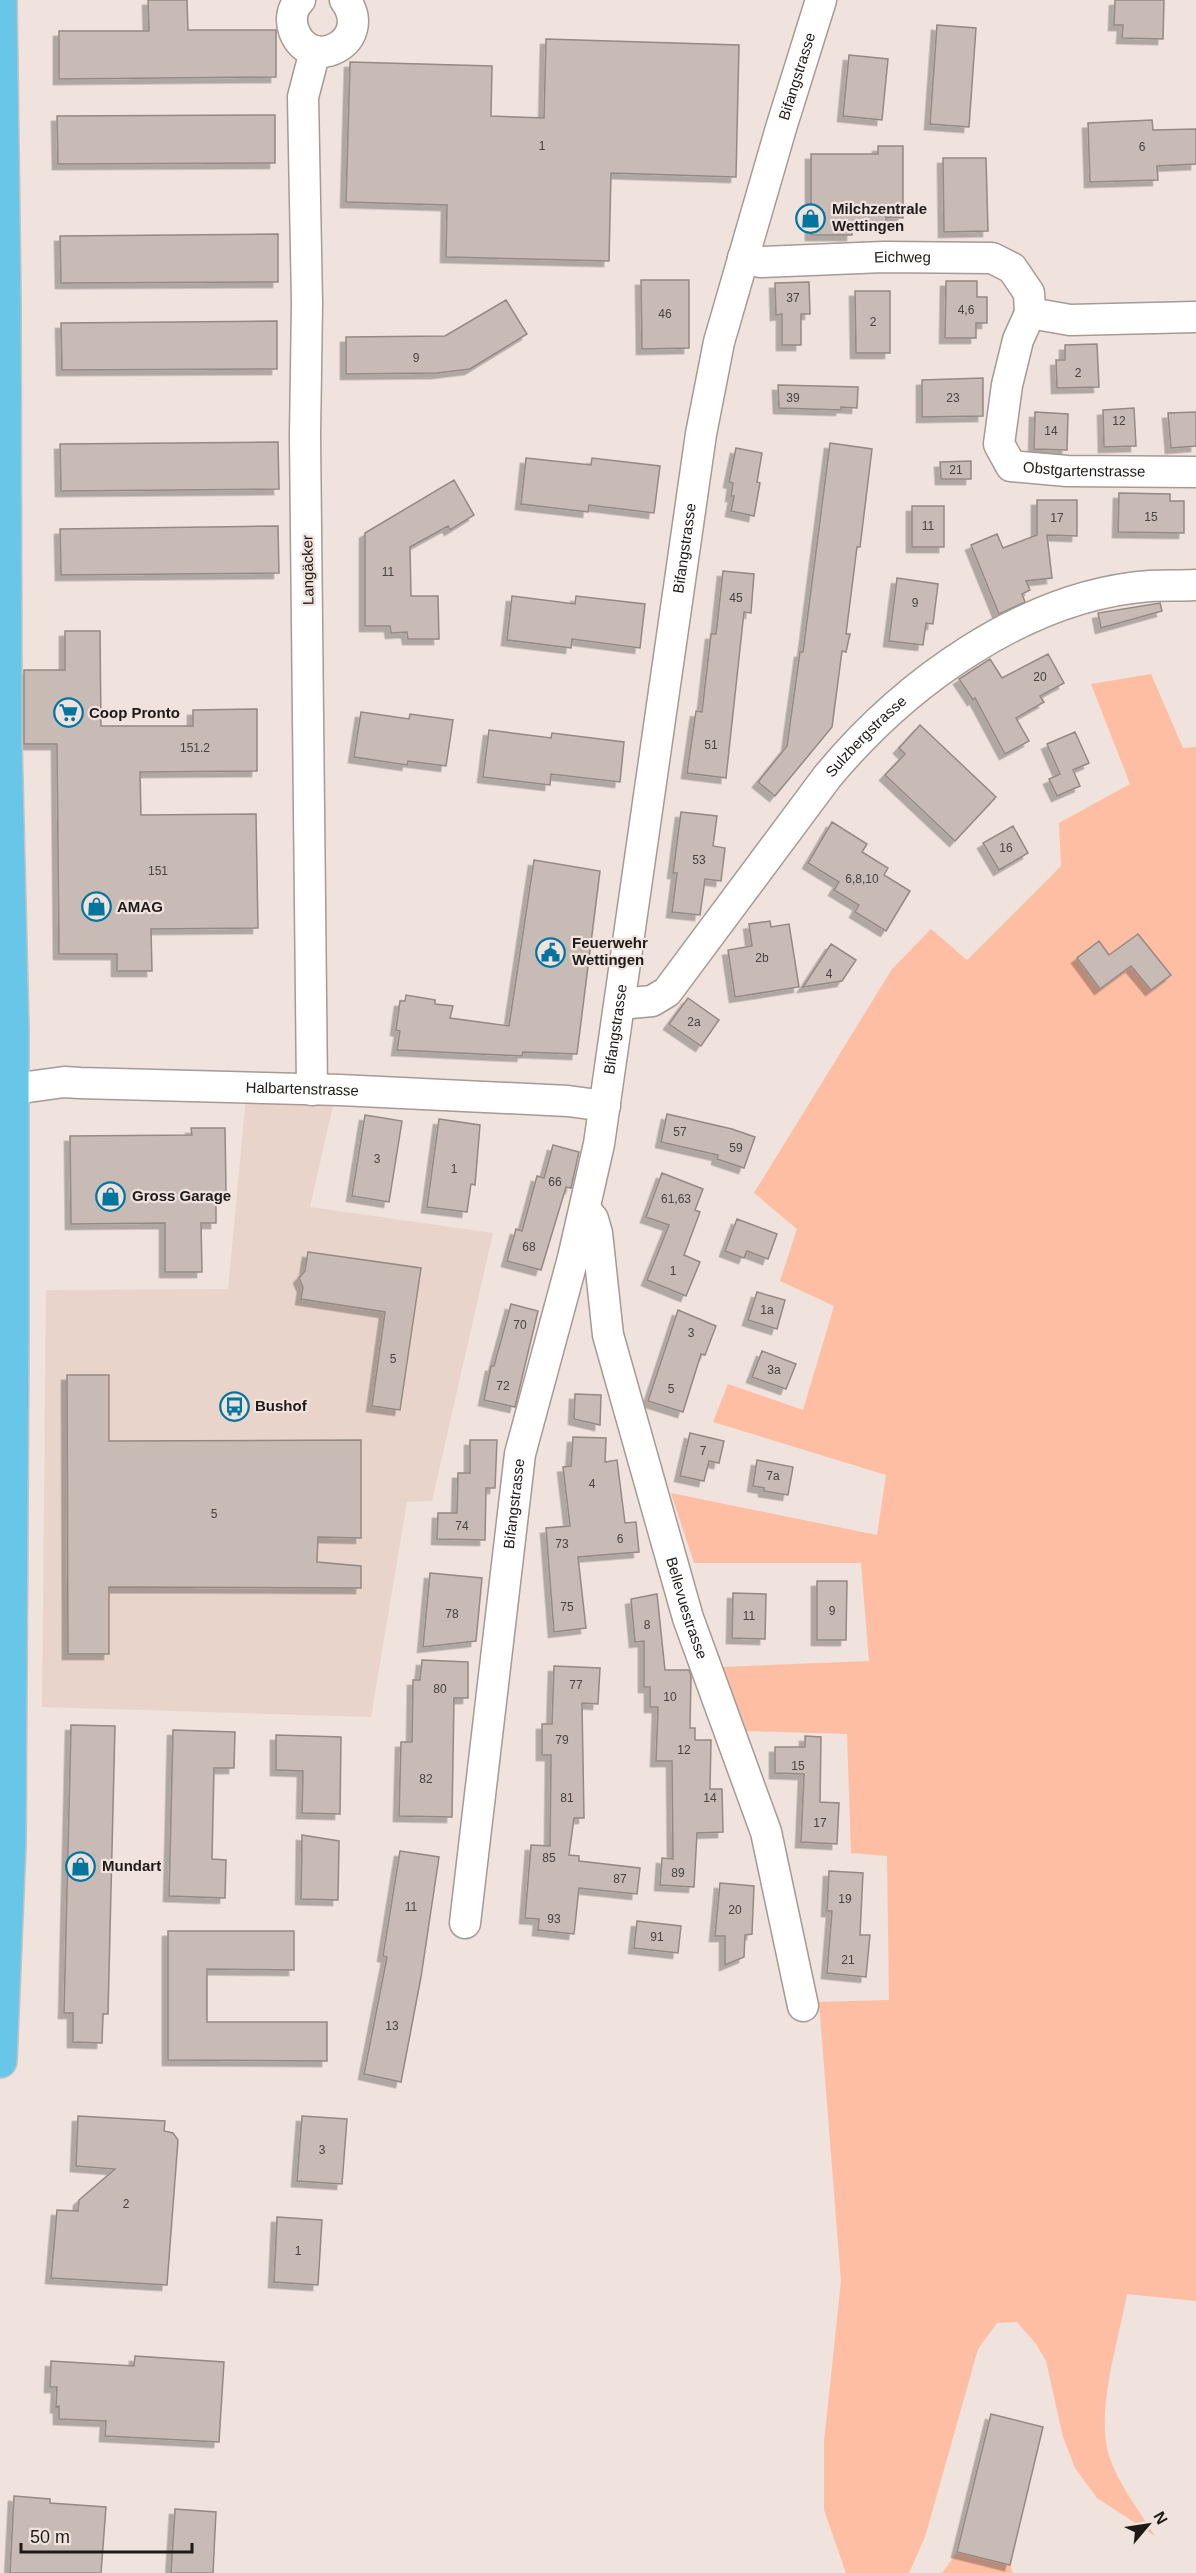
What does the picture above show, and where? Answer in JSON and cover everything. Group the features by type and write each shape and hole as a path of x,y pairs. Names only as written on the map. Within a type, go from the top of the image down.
{"main road":[{"path":"0,0 4,299 3,705 10,1797 0,2061"}],"street":[{"path":"300,0 292,15 292,26 299,41 315,51 325,52 336,49 350,36 353,17 345,0"},
{"name":"Bifangstrasse","path":"465,1923 520,1454 585,1209 605,1106 701,434 719,342 821,0"},
{"name":"Langäcker","path":"312,1090 305,436 307,303 303,97 315,51"},
{"name":"Eichweg","path":"743,258 760,262 884,257 992,258 1012,268 1029,293 1030,313"},
{"path":"1030,313 1070,320 1196,317"},
{"name":"Obstgartenstrasse","path":"1030,313 1018,340 1007,385 999,444 1011,465 1067,471 1196,472"},
{"name":"Sulzbergstrasse","path":"620,1004 652,1001 667,992 854,744 930,678 982,641 1042,612 1088,597 1149,586 1196,585"},
{"name":"Halbartenstrasse","path":"6,1090 64,1082 568,1101 605,1106"},
{"name":"Bellevuestrasse","path":"585,1209 597,1233 608,1335 639,1451 688,1618 766,1833 803,2006"}],"shaded area":[{"path":"1151,674 1183,748 1196,747 1196,2301 1127,2294 1107,2392 1105,2431 1110,2459 1121,2482 1155,2536 1097,2498 1075,2468 1063,2437 1046,2361 1036,2344 1017,2322 997,2323 978,2349 925,2537 909,2573 846,2573 824,2510 824,2442 841,2281 819,2002 889,2000 887,1856 851,1853 847,1734 745,1731 720,1667 869,1661 861,1563 694,1563 671,1493 877,1535 886,1475 713,1422 728,1384 803,1410 834,1306 780,1281 797,1229 754,1193 892,969 931,929 967,960 1061,866 1059,823 1130,784 1091,684"},
{"path":"246,1097 334,1101 310,1207 493,1233 432,1501 407,1502 371,1717 42,1707 46,1290 228,1289"},
{"path":"957,2552 1010,2565 1013,2573 942,2573"}],"building":[{"path":"148,0 187,0 188,30 276,30 276,77 59,79 59,31 149,31"},
{"path":"1115,0 1164,0 1163,39 1122,38 1123,25 1114,25"},
{"path":"937,25 976,28 969,127 930,124"},
{"path":"546,39 739,45 736,177 611,173 609,261 446,257 447,205 346,202 350,62 492,66 491,116 544,118"},
{"path":"849,55 888,59 882,120 843,116"},
{"path":"275,115 275,163 58,164 57,116"},
{"path":"1152,120 1153,130 1196,129 1196,164 1157,166 1158,180 1090,182 1088,123"},
{"path":"878,146 903,146 903,218 886,217 886,223 852,223 852,235 811,235 811,154 878,154"},
{"path":"943,158 986,158 988,231 944,232"},
{"path":"278,234 278,282 61,283 60,236"},
{"path":"641,280 689,280 689,348 642,349"},
{"path":"946,281 977,281 977,297 987,297 987,323 976,323 976,338 945,338"},
{"path":"809,282 810,314 801,314 801,345 782,345 782,314 776,315 775,283"},
{"path":"855,291 890,291 890,353 856,353"},
{"path":"506,300 527,334 470,369 437,373 346,374 346,337 445,336"},
{"path":"277,321 277,369 62,370 61,323"},
{"path":"1097,344 1099,387 1057,388 1056,360 1065,360 1065,345"},
{"path":"983,378 983,416 922,417 922,380"},
{"path":"778,385 858,387 857,408 841,407 841,410 779,408"},
{"path":"1134,408 1136,446 1104,447 1103,410"},
{"path":"1035,412 1068,414 1067,450 1034,449"},
{"path":"1196,412 1196,446 1171,448 1168,413"},
{"path":"278,442 279,489 61,491 60,444"},
{"path":"830,443 872,449 846,634 850,634 846,652 842,651 832,727 775,796 758,782 787,746 800,652 803,652"},
{"path":"736,448 762,453 754,516 731,511 734,496 731,496 733,483 729,482"},
{"path":"526,458 591,465 592,458 660,466 654,513 589,505 588,512 521,504"},
{"path":"971,461 971,479 941,479 940,462"},
{"path":"454,480 474,515 450,530 448,526 410,547 411,596 438,596 439,639 408,639 407,632 391,633 390,626 365,626 365,533"},
{"path":"1119,493 1170,494 1170,501 1184,501 1184,533 1118,532"},
{"path":"1037,500 1077,500 1077,536 1047,535 1052,578 1026,581 1030,590 1022,594 1025,602 999,614 971,545 997,534 1003,548 1037,535"},
{"path":"912,506 944,506 944,547 912,547"},
{"path":"278,526 279,573 61,575 60,529"},
{"path":"723,571 754,574 751,613 744,612 726,778 687,773 696,711 702,712 711,634 716,634"},
{"path":"897,578 938,584 933,624 926,623 923,645 889,641"},
{"path":"512,596 575,604 576,596 645,604 640,648 572,639 571,648 507,640"},
{"path":"1160,603 1162,611 1101,628 1098,613"},
{"path":"65,631 100,631 101,726 193,726 193,710 257,709 257,771 140,772 141,815 256,814 258,928 151,929 152,971 117,971 117,954 59,954 57,744 24,744 24,670 65,670"},
{"path":"1048,654 1064,683 1040,696 1044,702 1016,718 1029,741 1005,754 975,698 973,700 959,679 990,659 1002,678"},
{"path":"361,712 409,719 410,714 453,720 446,766 408,761 407,765 354,757"},
{"path":"920,725 996,797 955,841 885,775 905,754 899,748"},
{"path":"489,730 551,738 552,733 624,742 620,782 551,774 550,785 483,777"},
{"path":"1075,732 1089,763 1073,770 1080,786 1057,796 1049,779 1060,774 1047,744"},
{"path":"681,812 717,816 713,846 725,848 721,881 705,879 700,915 672,912 677,873 673,873"},
{"path":"832,822 867,844 862,852 888,868 884,875 910,891 886,931 855,912 859,905 834,890 839,882 808,863"},
{"path":"1013,826 1028,853 999,870 983,843"},
{"path":"534,860 600,871 577,1054 523,1052 522,1056 397,1050 400,1031 396,1030 400,1001 405,1001 406,995 435,1000 435,1004 453,1006 450,1018 509,1026"},
{"path":"770,921 771,927 789,924 799,987 735,997 728,950 752,946 749,924"},
{"path":"1138,934 1171,975 1151,990 1131,966 1100,989 1077,958 1099,941 1109,955"},
{"path":"831,944 856,960 842,981 803,987"},
{"path":"688,998 719,1020 701,1046 669,1024"},
{"path":"667,1114 732,1129 755,1137 744,1168 717,1159 718,1155 661,1142"},
{"path":"365,1115 402,1121 389,1202 352,1196"},
{"path":"439,1119 480,1125 475,1185 471,1184 467,1212 427,1207"},
{"path":"191,1128 225,1128 226,1193 216,1193 216,1223 201,1223 202,1272 165,1272 165,1223 71,1224 70,1136 192,1135"},
{"path":"553,1145 579,1152 571,1188 566,1187 541,1270 507,1261 516,1229 522,1231 537,1176 544,1178"},
{"path":"662,1173 703,1189 695,1210 700,1212 684,1255 700,1262 686,1296 647,1280 669,1225 646,1217"},
{"path":"737,1219 777,1234 768,1259 747,1251 744,1258 725,1251"},
{"path":"308,1252 421,1268 400,1410 372,1406 385,1312 301,1299 303,1287 299,1278 305,1271"},
{"path":"757,1292 785,1300 777,1329 748,1320"},
{"path":"511,1304 538,1311 515,1407 484,1400 491,1366 494,1366"},
{"path":"678,1310 716,1326 705,1355 701,1354 683,1412 648,1401"},
{"path":"762,1351 796,1364 786,1389 752,1377"},
{"path":"67,1375 109,1375 109,1441 361,1440 361,1538 318,1537 317,1562 361,1566 361,1588 109,1587 109,1654 68,1654"},
{"path":"575,1394 601,1395 600,1425 574,1419"},
{"path":"690,1433 724,1441 719,1463 709,1461 704,1481 680,1476"},
{"path":"573,1437 606,1438 605,1462 617,1460 625,1523 636,1522 639,1552 578,1557 586,1628 554,1632 546,1528 570,1526 563,1467 571,1466"},
{"path":"470,1440 497,1440 495,1488 486,1488 485,1540 437,1539 438,1513 457,1513 458,1473 470,1473"},
{"path":"757,1460 793,1467 788,1495 764,1491 764,1488 753,1486"},
{"path":"430,1573 482,1578 476,1641 423,1647"},
{"path":"817,1581 847,1581 846,1640 817,1640"},
{"path":"733,1593 766,1594 765,1639 732,1638"},
{"path":"657,1594 665,1670 689,1670 691,1676 690,1728 695,1728 695,1740 711,1740 710,1789 722,1789 723,1832 697,1833 694,1887 660,1885 662,1858 673,1859 672,1761 656,1761 658,1707 650,1707 650,1687 644,1687 644,1641 635,1642 631,1599"},
{"path":"422,1660 468,1662 468,1698 454,1698 452,1817 399,1816 401,1742 412,1742 413,1680 420,1680"},
{"path":"554,1666 600,1668 598,1704 582,1703 584,1818 574,1818 569,1855 579,1856 579,1861 640,1868 637,1894 579,1888 574,1934 538,1930 539,1919 525,1918 531,1845 550,1846 551,1755 542,1755 542,1724 552,1724"},
{"path":"71,1725 115,1726 108,2014 103,2014 102,2043 73,2042 73,2013 64,2013"},
{"path":"173,1730 235,1732 234,1768 214,1768 212,1859 226,1860 225,1898 169,1896"},
{"path":"276,1735 341,1737 340,1814 302,1813 303,1771 276,1770"},
{"path":"805,1736 821,1737 820,1802 839,1803 837,1844 801,1842 804,1774 775,1773 775,1747 805,1747"},
{"path":"302,1835 339,1841 338,1900 301,1899"},
{"path":"400,1851 439,1857 421,1977 401,2082 364,2074 387,1957 383,1956"},
{"path":"829,1871 863,1873 860,1935 870,1935 866,1977 827,1973 832,1911 827,1911"},
{"path":"720,1883 754,1886 752,1934 745,1935 744,1957 725,1965 725,1936 715,1936"},
{"path":"637,1921 681,1926 678,1953 634,1948"},
{"path":"168,1931 294,1931 294,1970 207,1969 207,2022 327,2022 327,2061 168,2060"},
{"path":"78,2116 165,2121 164,2131 173,2133 178,2140 167,2285 51,2278 57,2210 78,2211 79,2200 115,2169 76,2166"},
{"path":"302,2116 347,2119 342,2184 297,2181"},
{"path":"277,2217 322,2220 318,2285 274,2282"},
{"path":"135,2356 224,2362 219,2442 105,2436 106,2421 59,2419 59,2406 56,2407 57,2387 50,2387 51,2361 134,2366"},
{"path":"991,2414 1043,2427 1010,2565 957,2552"},
{"path":"14,2496 50,2499 50,2503 106,2507 101,2573 10,2573"},
{"path":"175,2509 216,2512 213,2573 171,2573"}],"place":[{"name":"Milchzentrale Wettingen","path":"811,218"},
{"name":"Coop Pronto","path":"68,713"},
{"name":"AMAG","path":"96,907"},
{"name":"Feuerwehr Wettingen","path":"551,952"},
{"name":"Gross Garage","path":"111,1196"},
{"name":"Bushof","path":"234,1406"},
{"name":"Mundart","path":"81,1866"}]}
